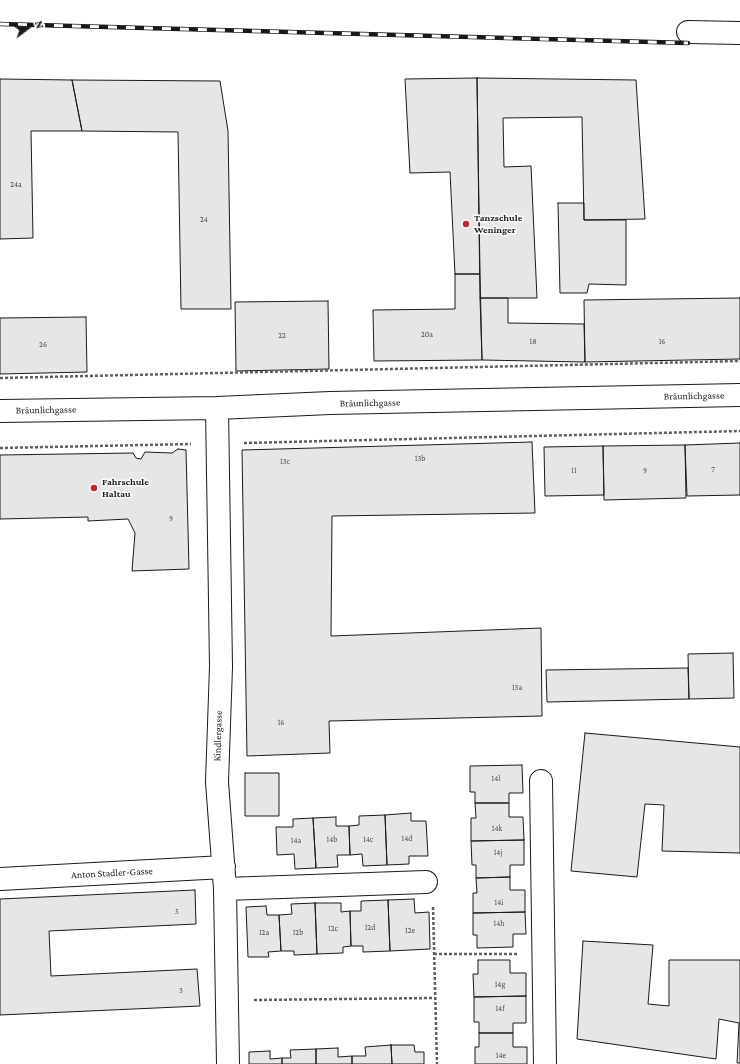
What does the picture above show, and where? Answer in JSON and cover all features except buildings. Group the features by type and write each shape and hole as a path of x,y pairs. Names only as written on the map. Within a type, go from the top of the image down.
{"street":[{"path":"688,32 740,33"},
{"name":"Bräunlichgasse","path":"0,411 217,408 740,395"},
{"name":"Kindlergasse","path":"217,408 221,667 217,782 225,889 228,1064"},
{"path":"541,781 545,1064"},
{"name":"Anton Stadler-Gasse","path":"0,879 224,868"},
{"path":"225,889 426,882"}],"path":[{"path":"0,378 740,361"},
{"path":"0,448 740,431"},
{"path":"426,882 432,886 437,1064"},
{"path":"434,954 543,954"},
{"path":"226,1001 436,998"}],"railway":[{"path":"0,24 688,43"}],"place":[{"name":"Tanzschule Weninger","path":"466,224"},
{"name":"Fahrschule Haltau","path":"94,488"}]}
